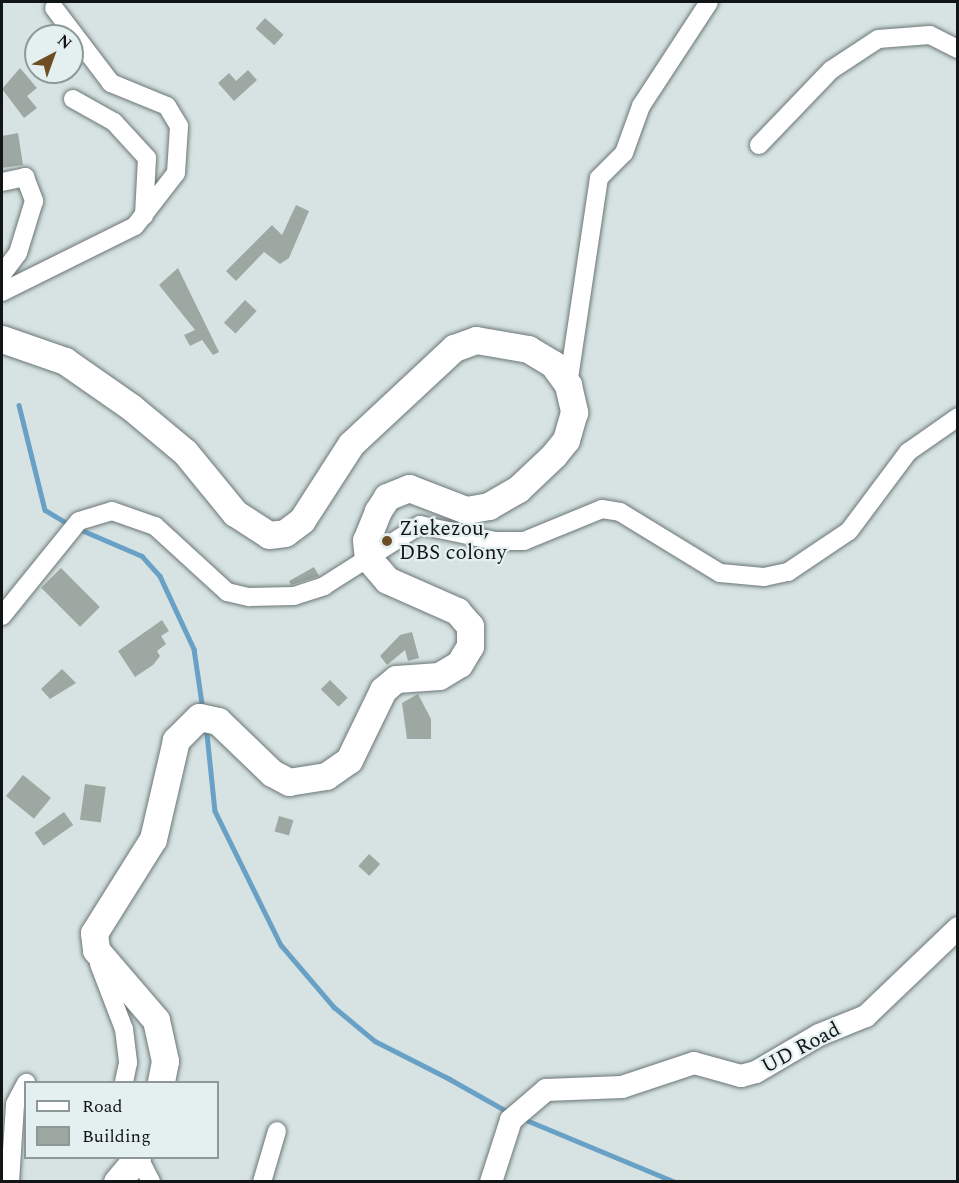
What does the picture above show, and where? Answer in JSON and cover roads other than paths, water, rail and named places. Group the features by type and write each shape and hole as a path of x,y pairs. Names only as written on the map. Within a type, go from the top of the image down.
{"highway":[{"path":"2,339 65,361 131,407 184,452 251,527 269,535 285,532 302,520 351,444 454,348 476,340 528,349 553,364 568,385 574,412 567,440 518,489 489,506 466,510 409,488 387,497 366,540 368,558 387,580 457,611 470,626 470,646 459,664 439,676 396,679 383,690 350,760 308,782 290,782 272,773 218,720 199,717 183,728 166,765 153,839 99,919 96,950 156,1020 165,1061 161,1081"},
{"path":"117,1182 137,1159"}],"main road":[{"name":"UD Road","path":"490,1182 511,1119 546,1090 622,1087 694,1063 741,1076 756,1072 819,1035 866,1016 957,928"}],"street":[{"path":"568,385 599,178 624,153 641,105 709,2"},
{"path":"2,292 112,241 144,216 176,173 179,126 159,100 111,83 54,8"},
{"path":"759,145 831,70 878,39 930,35 957,49"},
{"path":"73,99 114,122 147,158 144,216"},
{"path":"2,182 25,177 34,201 18,252 2,274"},
{"path":"2,616 79,521 96,512 112,511 154,526 215,583 243,596 294,596 324,586 420,525 495,541 524,540 602,509 620,512 720,573 753,577 788,572 849,531 908,452 957,417"},
{"path":"96,950 124,1029 128,1063 124,1081"},
{"path":"10,1182 15,1104 24,1087"},
{"path":"262,1182 277,1131"},
{"path":"139,1159 151,1182"}],"waterway":[{"path":"19,405 45,510 70,525"},
{"path":"77,528 142,556 160,576 194,649 202,703"},
{"path":"207,734 215,811 281,945 334,1007 375,1041 450,1079"},
{"path":"448,1078 508,1112"},
{"path":"524,1119 675,1182"}],"place":[{"name":"Ziekezou, DBS colony","path":"387,541"}]}
